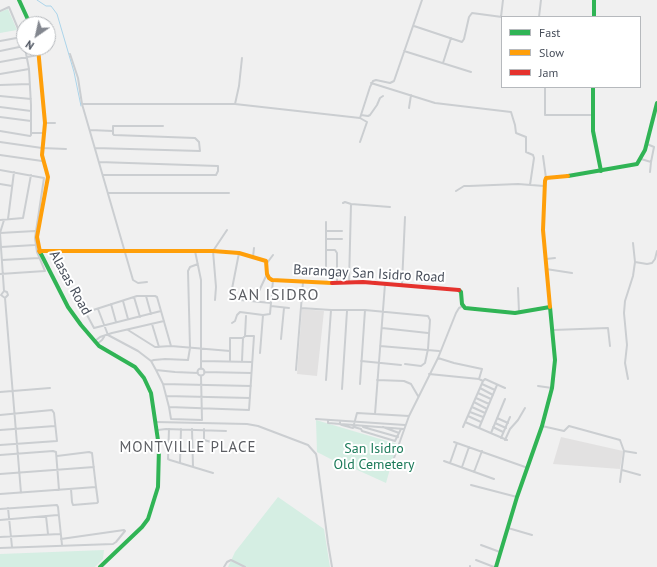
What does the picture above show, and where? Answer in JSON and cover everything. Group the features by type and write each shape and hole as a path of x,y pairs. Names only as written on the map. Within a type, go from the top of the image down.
{"street":[{"path":"19,0 26,16"},
{"path":"360,118 371,83 376,80 393,82 422,0"},
{"path":"501,16 502,0"},
{"path":"539,16 541,0"},
{"path":"594,0 594,16"},
{"path":"0,11 9,7 16,23"},
{"path":"414,26 461,42 464,41 469,17 472,13 501,17"},
{"path":"0,41 16,38"},
{"path":"442,63 451,38"},
{"path":"0,50 16,47"},
{"path":"404,51 470,72"},
{"path":"70,54 78,78 82,104 89,130 133,280 138,283 147,282"},
{"path":"0,62 35,56"},
{"name":"Alasas Road","path":"39,56 45,124 42,161 48,177 37,237 39,251 68,307 96,342 104,349 135,367 140,372 151,393 157,430 159,447 158,487 148,519 142,528 100,567"},
{"path":"27,58 32,110 31,133"},
{"path":"235,104 242,58"},
{"path":"0,74 29,69"},
{"path":"371,83 440,104 511,112 516,132 526,137 526,152 533,155 534,158 530,185"},
{"path":"0,85 29,84"},
{"path":"545,88 545,115 593,115"},
{"path":"593,88 593,130 601,171"},
{"path":"409,108 411,95"},
{"path":"0,96 31,99"},
{"path":"361,115 368,116 383,96"},
{"path":"546,178 601,171 639,163 646,144 657,102"},
{"path":"82,104 235,104 360,118 367,122 360,142"},
{"path":"0,107 32,110"},
{"path":"0,117 31,120"},
{"path":"45,124 55,123"},
{"path":"113,131 114,126 163,126"},
{"path":"89,130 113,131"},
{"path":"0,131 30,136 31,133 44,133"},
{"path":"95,148 200,151 199,142 195,138 114,135 113,131"},
{"path":"0,142 42,148 66,149"},
{"path":"646,144 654,147 650,172"},
{"path":"0,155 42,161"},
{"path":"476,560 495,567 542,426 552,388 556,360 543,230 544,186 546,178 543,156"},
{"path":"641,159 651,162"},
{"path":"99,162 218,165 216,175 103,175"},
{"path":"0,170 44,178 35,231 36,245 44,272 0,274"},
{"path":"8,219 14,172"},
{"path":"0,220 23,218 31,175"},
{"path":"0,184 12,186"},
{"path":"456,191 464,186 518,184 544,186"},
{"path":"108,193 229,193"},
{"path":"343,203 390,207"},
{"path":"349,283 350,204"},
{"path":"402,284 405,217"},
{"path":"4,220 0,233 4,291 1,295 5,298"},
{"path":"326,222 326,270"},
{"path":"215,300 216,287 212,251 227,230"},
{"path":"0,233 35,231"},
{"path":"326,231 342,231"},
{"path":"326,239 342,239"},
{"path":"628,379 625,363 627,345 624,307 635,262 633,243"},
{"path":"1,247 36,245"},
{"path":"253,257 254,248"},
{"path":"326,250 336,251 337,284"},
{"path":"39,251 212,251 253,257 266,261 267,263"},
{"path":"194,251 201,280 201,369 198,373"},
{"path":"635,262 647,264 652,263 655,261 657,251"},
{"path":"239,254 230,299 289,308"},
{"path":"259,292 267,274 267,263 273,255"},
{"path":"2,260 39,258"},
{"path":"546,259 555,258"},
{"path":"151,361 165,359 187,360 189,358 188,271 190,267 198,264"},
{"path":"546,269 572,273"},
{"name":"Barangay San Isidro Road","path":"267,274 268,278 273,280 337,284 363,282 402,284 459,290 461,292 463,306"},
{"path":"232,323 235,322 237,315 240,312 263,315 270,314 273,280"},
{"path":"296,370 303,282"},
{"path":"376,414 377,380 385,284"},
{"path":"518,288 519,312"},
{"path":"4,291 8,293 5,298 21,493"},
{"path":"146,296 150,314"},
{"path":"161,311 94,328 88,317 88,313 111,304 134,297 156,296 161,311 164,321 171,346"},
{"path":"134,297 140,317"},
{"path":"123,301 128,319"},
{"path":"111,304 116,322"},
{"path":"354,424 376,436 395,442 438,358 439,351 459,308 463,306 468,309 519,312 550,307"},
{"path":"281,339 284,308"},
{"path":"301,308 365,310 428,316 430,320 428,349 424,363 421,366 361,361"},
{"path":"98,309 108,335 138,351 151,361 163,384 171,418 202,420 201,376 204,372"},
{"path":"326,380 331,310"},
{"path":"342,389 347,310"},
{"path":"360,384 365,310"},
{"path":"260,353 263,315"},
{"path":"242,362 246,316"},
{"path":"96,342 100,337 164,321"},
{"path":"152,324 159,347"},
{"path":"382,328 429,332"},
{"path":"553,330 608,328 610,346"},
{"path":"128,330 153,346 230,351"},
{"path":"169,407 250,410 254,336 230,338 230,361"},
{"path":"380,346 439,351"},
{"path":"438,358 482,369 479,379"},
{"path":"201,361 252,362"},
{"path":"201,369 204,370 204,372 251,373"},
{"path":"156,370 198,373 201,376"},
{"path":"430,374 479,379 484,381 485,379 505,388"},
{"path":"377,380 404,381 411,384 419,397"},
{"path":"463,427 484,381"},
{"path":"163,384 251,386"},
{"path":"482,384 495,390"},
{"path":"479,428 498,385"},
{"path":"538,386 552,388"},
{"path":"543,390 544,386"},
{"path":"0,392 50,388"},
{"path":"480,388 493,395"},
{"path":"478,393 491,399"},
{"path":"166,396 250,398"},
{"path":"476,398 489,404"},
{"path":"490,433 506,399"},
{"path":"474,402 487,408"},
{"path":"472,407 485,413"},
{"path":"465,422 506,440 510,429 518,420 525,408"},
{"path":"0,415 52,410 54,413 57,441 0,445"},
{"path":"470,412 483,417"},
{"path":"340,422 353,428 357,413 409,416"},
{"path":"468,416 481,422"},
{"path":"501,438 510,417"},
{"path":"497,418 508,423"},
{"path":"316,419 370,427 405,425"},
{"path":"156,422 247,424 258,426 308,445 316,454 319,464 332,567"},
{"path":"354,424 370,423 402,429"},
{"path":"370,423 370,433"},
{"path":"495,423 506,428"},
{"path":"0,430 55,426"},
{"path":"383,426 399,433"},
{"path":"542,426 564,432 569,426 621,441 624,451 620,482"},
{"path":"370,427 377,431 398,437"},
{"path":"376,436 379,427"},
{"path":"493,428 504,432"},
{"path":"169,429 168,459 213,473"},
{"path":"180,463 181,429"},
{"path":"157,430 192,429 226,431"},
{"path":"192,429 193,467"},
{"path":"394,458 402,429"},
{"path":"204,430 204,440 211,442"},
{"path":"454,442 528,468"},
{"path":"450,463 457,443"},
{"path":"462,467 469,447"},
{"path":"0,455 53,451 57,453 59,490"},
{"path":"474,472 482,451"},
{"path":"624,451 636,453"},
{"path":"58,456 91,452 93,454 98,502 73,505 70,489"},
{"path":"444,461 494,478"},
{"path":"0,474 94,467"},
{"path":"622,470 640,475"},
{"path":"470,485 518,497"},
{"path":"0,494 96,487"},
{"path":"0,509 53,504 58,505 62,545"},
{"path":"8,508 12,547"},
{"path":"46,516 48,534"},
{"path":"0,520 58,516"},
{"path":"508,528 532,535"},
{"path":"0,548 114,544 125,532 124,530 61,539"},
{"path":"0,537 60,534"},
{"path":"481,545 500,552"},
{"path":"224,567 227,562 231,560 245,567"}],"shaded area":[{"path":"302,309 324,311 317,376 297,374"},
{"path":"561,437 623,451 620,469 553,464"}],"green space":[{"path":"8,9 16,30 0,33 0,12"},
{"name":"San Isidro Old Cemetery","path":"316,420 397,444 386,483 353,468 352,470 317,452"},
{"path":"278,497 324,529 330,567 228,567 235,552"},
{"path":"104,550 103,559 95,567 0,567 0,554"}],"waterway":[{"path":"37,0 46,6 51,6 57,14 74,72 81,106"}],"traffic: fast":[{"path":"19,0 26,16"},
{"path":"594,0 594,16"},
{"path":"593,88 593,131 601,171"},
{"path":"568,176 637,164 645,150 657,103"},
{"path":"40,252 68,307 81,325 99,346 135,367 144,378 151,393 159,447 158,487 148,519 142,527 100,567"},
{"path":"459,290 461,292 462,304 465,308 515,313 550,307 555,360 552,388 542,426 517,497 496,567"}],"traffic: slow":[{"path":"39,56 45,123 42,155 48,177 37,237 40,252"},
{"path":"550,307 543,230 545,181 546,178 568,176"},
{"path":"39,251 213,251 239,253 266,261 267,274 272,280 332,283"}],"traffic: jam":[{"path":"332,283 363,282 459,290"}],"district":[{"name":"SAN ISIDRO","path":"274,295"},
{"name":"MONTVILLE PLACE","path":"188,448"}]}
